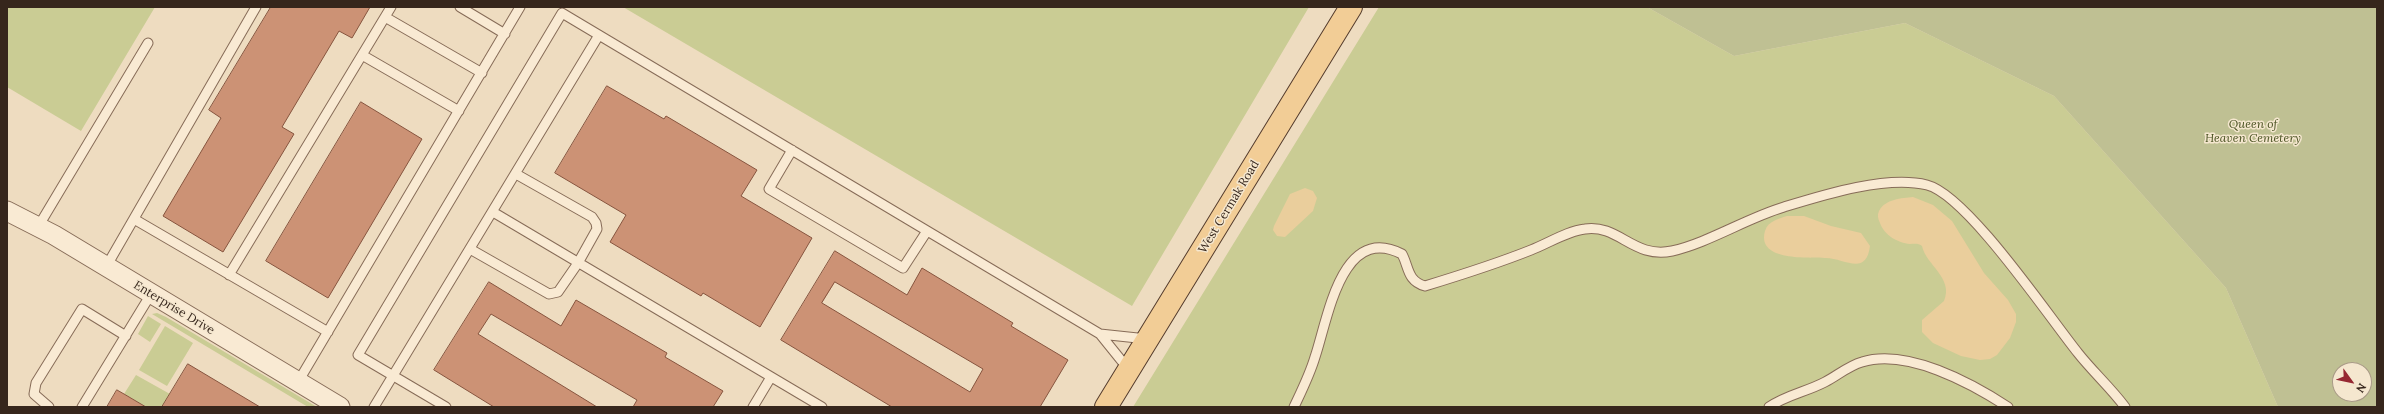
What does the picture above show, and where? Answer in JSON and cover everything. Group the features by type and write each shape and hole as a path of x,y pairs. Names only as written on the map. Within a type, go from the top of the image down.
{"main road":[{"name":"West Cermak Road","path":"1106,407 1351,7"}],"street":[{"name":"Enterprise Drive","path":"7,211 38,227 152,294 340,407"}],"lane":[{"path":"106,267 256,7"},
{"path":"229,275 391,7"},
{"path":"460,7 505,34"},
{"path":"298,382 520,7"},
{"path":"446,407 358,355 562,13 1100,334 1121,338 1148,339"},
{"path":"385,18 482,73"},
{"path":"374,407 599,35"},
{"path":"38,227 148,43"},
{"path":"362,55 459,111"},
{"path":"792,150 769,189 903,268 927,231"},
{"path":"470,249 549,294 558,292 578,262 597,229 596,223 592,217 516,174"},
{"path":"1294,407 1315,356 1335,290 1355,258 1367,251 1379,247 1392,249 1402,254 1412,279 1418,284 1425,286 1488,267 1585,229 1608,231 1632,246 1643,250 1670,252 1783,207 1884,183 1926,185 1942,191 1972,218 2078,353 2125,407"},
{"path":"493,212 822,407"},
{"path":"134,219 328,332"},
{"path":"82,407 152,294"},
{"path":"49,407 34,394 36,383 82,310 126,336"},
{"path":"1100,334 1129,370"},
{"path":"1769,407 1795,393 1825,382 1863,362 1882,360 1903,361 1945,373 2008,407"},
{"path":"753,407 771,377"}],"green space":[{"path":"7,7 155,7 81,131 7,87"},
{"path":"623,7 1309,7 1132,306"},
{"path":"1379,7 1647,7 1734,56 1905,23 2054,96 2226,288 2278,407 1133,407"},
{"name":"Queen of Heaven Cemetery","path":"1647,7 2377,7 2377,407 2278,407 2226,288 2054,96 1905,23 1734,56"},
{"path":"157,313 317,407 308,407 152,314"},
{"path":"148,316 161,324 150,342 138,334"},
{"path":"165,326 193,343 167,386 139,370"},
{"path":"136,375 170,394 162,407 146,407 124,394"}],"sand":[{"path":"1305,188 1313,191 1317,198 1313,211 1285,237 1277,236 1273,230 1274,226 1290,194"},
{"path":"1913,197 1933,205 1952,221 1984,273 2008,300 2016,314 2016,322 2010,338 1997,355 1990,359 1980,360 1961,356 1933,343 1922,332 1922,320 1944,301 1946,293 1945,285 1922,246 1918,244 1905,243 1892,238 1882,227 1878,217 1879,211 1885,204 1894,200"},
{"path":"1787,216 1804,216 1831,226 1861,233 1870,246 1868,255 1864,261 1853,264 1826,258 1786,256 1776,253 1768,248 1764,241 1765,231 1768,225 1777,219"}],"building":[{"path":"271,7 370,7 352,38 339,31 282,127 294,134 223,252 163,216 221,118 209,110"},
{"path":"607,86 664,119 666,116 757,170 741,196 812,238 760,327 703,293 701,296 610,242 626,215 555,173"},
{"path":"361,102 422,139 328,298 266,261"},
{"path":"835,251 907,295 922,268 1013,323 1011,326 1068,360 1040,407 892,407 781,340","holes":["835,282 983,369 970,392 822,303"]},
{"path":"489,282 561,326 576,300 667,353 665,357 723,391 713,407 633,407 637,400 491,314 478,334 597,407 494,407 434,370"},
{"path":"188,364 260,407 162,407"},
{"path":"117,390 124,394 146,407 107,407"}]}
